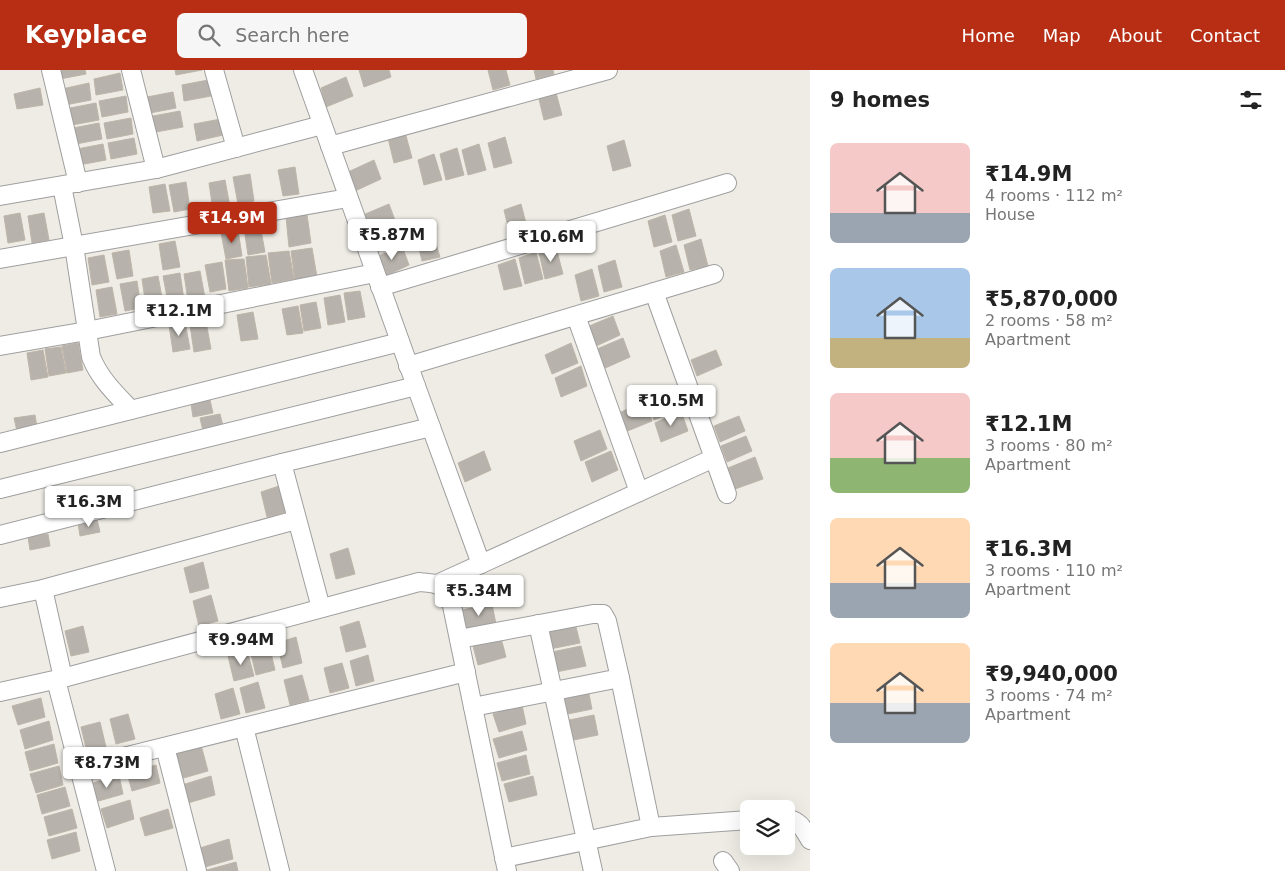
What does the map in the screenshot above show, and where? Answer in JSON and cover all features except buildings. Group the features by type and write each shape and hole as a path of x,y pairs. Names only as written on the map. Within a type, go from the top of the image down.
{"street":[{"path":"51,70 70,184 74,246 91,357 103,380 131,410"},
{"path":"131,70 156,168"},
{"path":"214,70 236,148"},
{"path":"302,70 481,564"},
{"path":"330,146 608,70"},
{"path":"0,196 156,168 322,125"},
{"path":"0,346 378,280 727,183"},
{"path":"0,259 348,198"},
{"path":"408,366 714,274"},
{"path":"654,292 727,494"},
{"path":"576,316 639,492"},
{"path":"0,443 400,342"},
{"path":"0,489 416,386"},
{"path":"0,535 431,427"},
{"path":"437,584 714,458"},
{"path":"282,464 321,608"},
{"path":"0,598 296,520"},
{"path":"0,692 60,679 419,582 437,584 446,590 451,601 504,867 586,840 651,827 740,821"},
{"path":"43,588 79,768 106,871"},
{"path":"459,639 593,614 603,614 607,621 620,678 651,827"},
{"path":"538,624 593,871"},
{"path":"79,768 466,672"},
{"path":"473,707 620,678"},
{"path":"244,727 280,871"},
{"path":"165,746 197,871"},
{"path":"795,821 800,824 810,840"}]}
